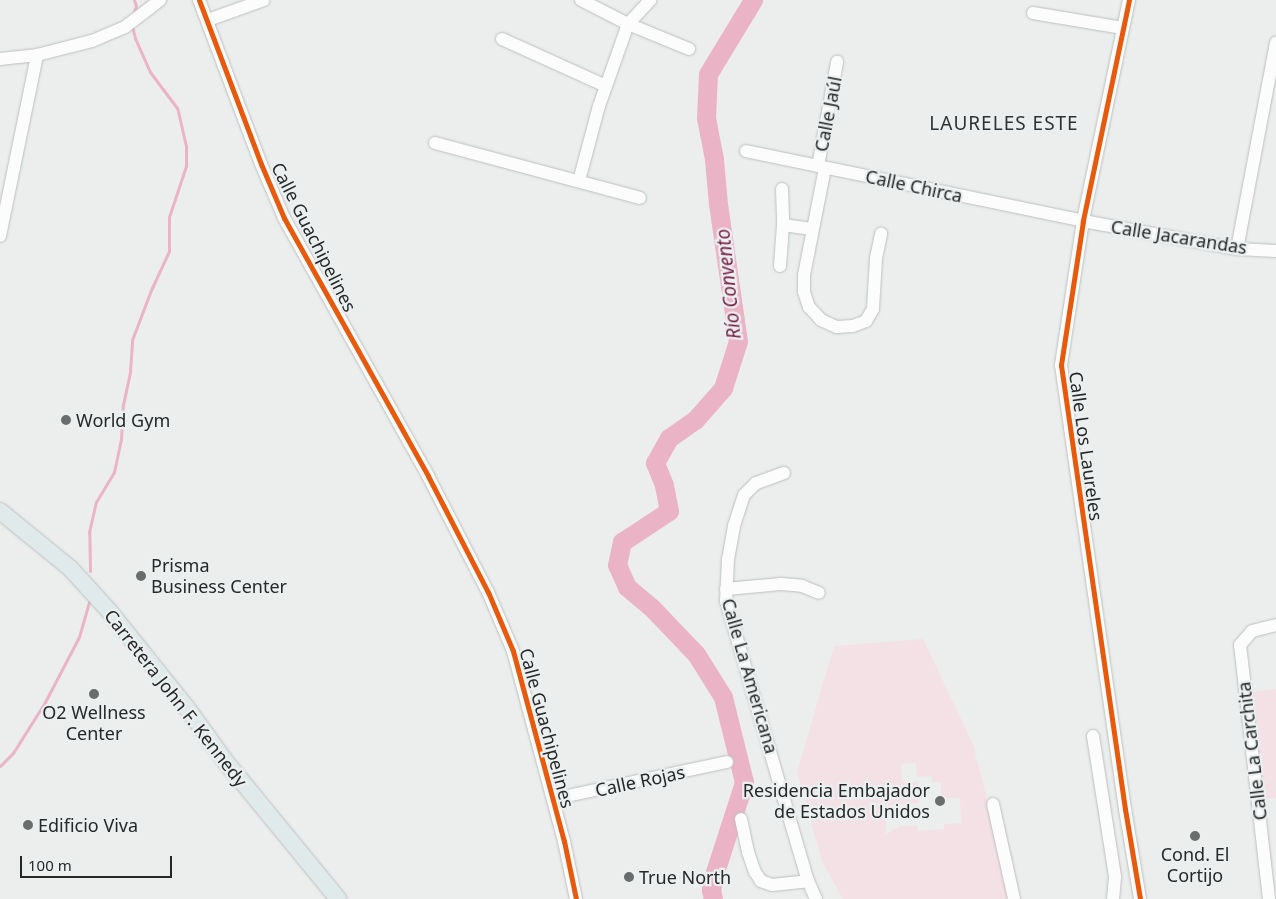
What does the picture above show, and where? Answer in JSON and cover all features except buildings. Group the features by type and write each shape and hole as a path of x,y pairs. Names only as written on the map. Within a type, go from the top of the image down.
{"main road":[{"name":"Carretera John F. Kennedy","path":"0,511 70,568 110,612 187,708 226,762 338,899"}],"street":[{"path":"0,59 37,55 92,41 124,27 160,0"},
{"name":"Calle Guachipelines","path":"199,0 260,164 284,218 428,476 488,592 513,651 553,799 576,899"},
{"path":"208,20 264,0"},
{"path":"580,0 628,24 689,49"},
{"path":"579,181 606,86 628,24 650,0"},
{"name":"Calle Los Laureles","path":"1129,0 1083,221 1061,365 1124,809 1140,899"},
{"path":"1033,12 1123,28"},
{"path":"502,39 606,86"},
{"path":"1237,249 1276,43"},
{"path":"0,236 37,55"},
{"name":"Calle Jaúl","path":"837,62 804,275 804,292 809,308 820,320 837,327 853,326 866,321 873,309 876,258 881,234"},
{"path":"435,143 640,198"},
{"name":"Calle Chirca","path":"746,151 1083,221"},
{"path":"780,266 783,225 782,189"},
{"name":"Calle Jacarandas","path":"1083,221 1237,249 1276,251"},
{"path":"783,225 812,229"},
{"name":"Calle La Americana","path":"784,473 756,483 744,494 734,526 728,559 726,601 808,881 816,899"},
{"path":"726,589 781,584 802,586 819,593"},
{"name":"Calle La Carchita","path":"1269,899 1240,645 1252,631 1276,625"},
{"path":"1093,736 1116,877 1113,899"},
{"name":"Calle Rojas","path":"553,799 727,762"},
{"path":"993,804 1014,899"},
{"path":"741,819 748,852 755,872 761,881 772,885 808,881"}],"shaded area":[{"path":"923,639 973,744 1012,899 843,899 822,861 797,772 834,646","holes":["916,763 917,777 932,776 932,782 941,782 941,798 960,798 961,823 944,824 944,829 918,831 917,826 900,826 886,834 885,810 889,810 890,805 919,803 918,782 902,782 901,764"]},
{"path":"1276,689 1276,798 1263,799 1250,692"}],"waterway":[{"path":"133,15 136,6 134,0"},
{"name":"Río Convento","path":"713,899 711,890 715,872 744,782 723,697 696,654 652,608 627,587 617,565 622,542 669,511 664,485 655,463 669,438 695,420 723,388 738,341 718,204 714,159 706,118 708,74 753,0"},
{"path":"90,571 89,532 96,502 114,472 121,440 123,405 130,371 132,340 151,290 169,251 169,217 186,166 186,146 177,108 150,72 135,38 132,26"},
{"path":"0,766 13,753 45,702 79,637 89,601"}],"cycle path":[{"path":"199,0 261,164 284,218 428,476 488,592 513,651 564,841 576,899"},
{"path":"1129,0 1083,221 1061,365 1125,809 1140,899"}],"place":[{"name":"World Gym","path":"66,420"},
{"name":"Prisma Business Center","path":"141,576"},
{"name":"O2 Wellness Center","path":"94,694"},
{"name":"Residencia Embajador de Estados Unidos","path":"940,801"},
{"name":"Edificio Viva","path":"28,825"},
{"name":"Cond. El Cortijo","path":"1195,836"},
{"name":"True North","path":"629,877"}],"district":[{"name":"LAURELES ESTE","path":"1004,124"}]}
